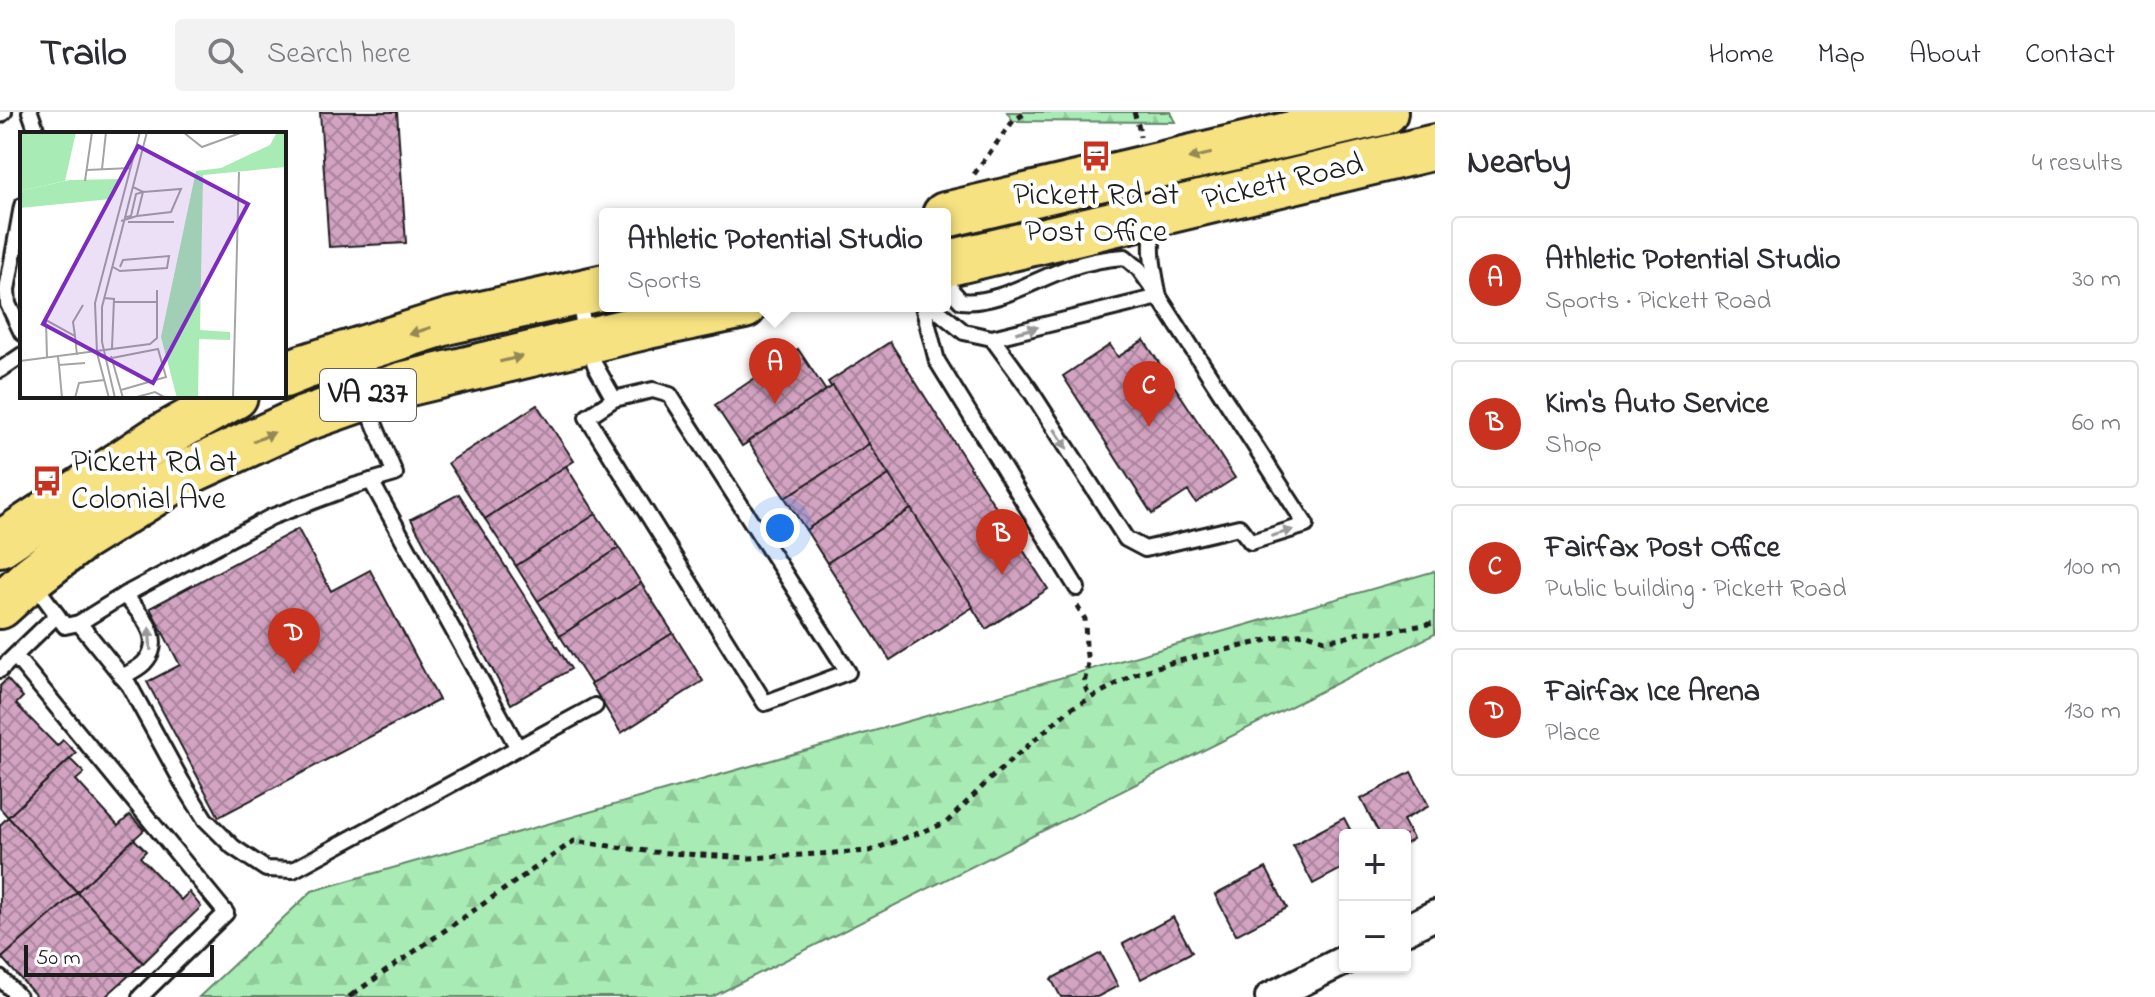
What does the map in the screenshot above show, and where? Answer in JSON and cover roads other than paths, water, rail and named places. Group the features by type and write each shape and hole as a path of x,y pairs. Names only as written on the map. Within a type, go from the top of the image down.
{"main road":[{"name":"Pickett Road","path":"951,213 1264,127 1385,112"},
{"name":"Pickett Road","path":"951,264 1435,147"},
{"name":"VA 237","path":"286,374 450,321 592,290"},
{"name":"VA 237","path":"15,592 81,539 190,471 301,420 401,385 717,312"},
{"path":"0,543 156,440 231,398"}],"street":[{"path":"0,543 15,592"},
{"path":"1411,927 1435,915"},
{"path":"1270,997 1339,963"}],"lane":[{"path":"30,112 35,132"},
{"path":"1157,213 1151,236 1159,297"},
{"path":"20,217 7,290 8,304 20,329"},
{"path":"951,287 961,301 972,302 991,298 1069,267 1125,257 1139,269 1159,297 1306,525 1251,542 1239,527 1145,549 1126,539 1030,390 992,338"},
{"path":"592,290 586,341 614,399"},
{"path":"939,312 964,332 992,338 1159,297"},
{"path":"925,312 937,361 1077,588"},
{"path":"0,370 20,356"},
{"path":"653,390 670,395 848,672 765,703 587,417 614,399 653,390"},
{"path":"15,592 57,615 65,626 79,623 124,595 271,517 395,474 363,397"},
{"path":"371,481 518,748"},
{"path":"122,677 143,664 153,640 150,627 124,595"},
{"path":"0,670 57,615"},
{"path":"79,623 129,685 205,819 233,847 266,869 293,870 595,706"},
{"path":"15,656 226,913 140,997"},
{"path":"0,978 19,997"}],"place":[{"name":"Pickett Rd at Post Office","path":"1096,156"},
{"name":"Athletic Potential Studio","path":"775,404"},
{"name":"Fairfax Post Office","path":"1149,427"},
{"name":"Pickett Rd at Colonial Ave","path":"47,481"},
{"name":"Kim's Auto Service","path":"1002,575"},
{"name":"Fairfax Ice Arena","path":"294,674"}]}
